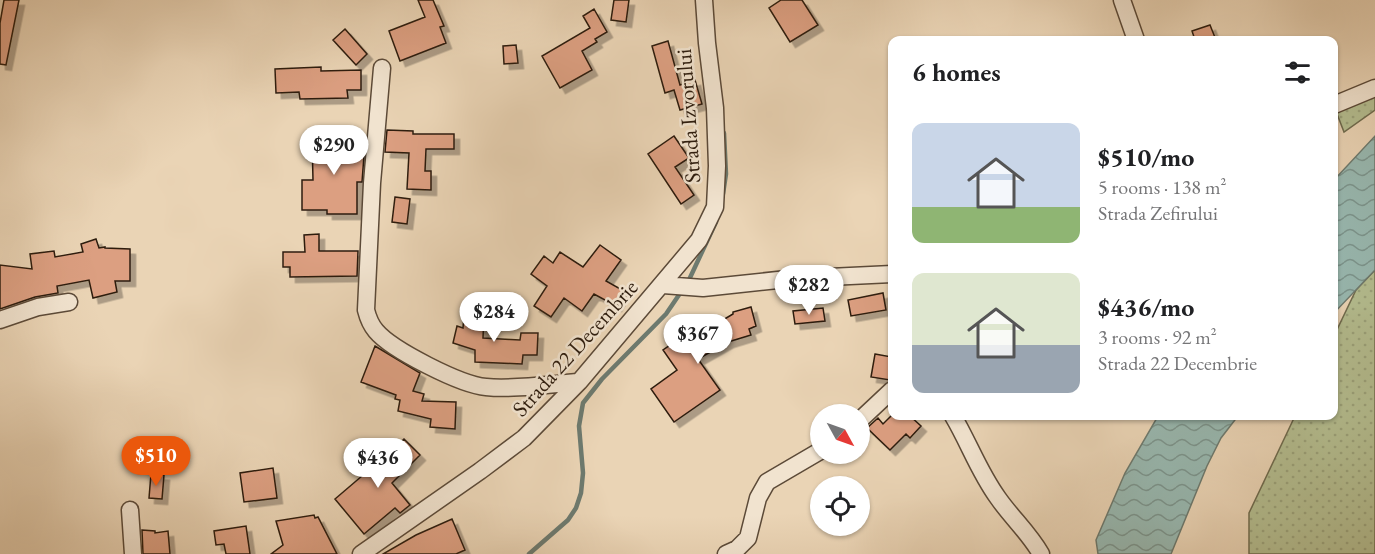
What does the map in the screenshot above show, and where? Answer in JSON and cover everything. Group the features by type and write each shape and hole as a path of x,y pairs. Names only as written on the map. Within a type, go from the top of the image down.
{"street":[{"name":"Strada Izvorului","path":"677,286 715,207 717,165 715,108 706,43 704,0"},
{"path":"1122,0 1135,36"},
{"path":"382,68 372,183 366,310 369,320 376,331 387,341 435,369 472,386 489,388 579,382"},
{"path":"1338,103 1375,88"},
{"path":"677,286 703,288 787,279 888,274"},
{"name":"Strada 22 Decembrie","path":"361,554 524,438 677,286"},
{"path":"0,320 38,307 69,302"},
{"path":"870,411 888,394"},
{"path":"955,420 998,499 1041,554"},
{"path":"726,554 737,549 748,538 758,498 767,482 810,457"},
{"path":"130,510 133,554"}],"green space":[{"path":"1375,80 1375,110 1344,132 1338,116 1338,103"},
{"path":"1375,270 1375,554 1249,554 1249,513 1293,420 1338,420 1338,328 1356,290"}],"water":[{"path":"1375,136 1375,270 1338,309 1338,176"},
{"path":"1156,420 1235,420 1221,438 1207,466 1171,554 1098,554 1096,540 1125,473"}],"building":[{"path":"4,0 19,0 6,65 0,64 0,23"},
{"path":"418,0 433,0 444,26 440,27 446,43 400,61 389,31 425,17"},
{"path":"614,0 629,0 626,22 611,20"},
{"path":"781,0 802,0 818,25 790,42 769,8"},
{"path":"594,9 607,32 595,39 597,42 582,51 592,70 560,88 542,56 590,28 583,16"},
{"path":"1210,25 1214,36 1194,36 1192,31"},
{"path":"345,29 367,54 356,65 333,40"},
{"path":"668,41 680,85 695,80 702,104 680,110 674,90 665,93 652,46"},
{"path":"516,45 518,63 504,64 503,46"},
{"path":"321,67 321,71 361,70 361,90 347,90 348,98 300,99 299,92 276,93 275,69"},
{"path":"387,130 413,131 413,134 454,134 454,149 426,149 425,171 431,171 431,190 407,189 409,153 385,152"},
{"path":"342,133 342,143 365,142 362,182 357,182 357,214 327,214 327,210 302,210 302,180 313,180 312,138 326,138 325,134"},
{"path":"674,136 689,158 675,167 694,195 681,204 648,154"},
{"path":"395,197 410,199 407,224 392,222"},
{"path":"319,234 319,251 358,251 357,276 290,277 290,267 283,267 283,252 305,252 304,235"},
{"path":"96,239 99,248 130,249 130,281 115,281 117,292 93,298 89,280 57,286 58,293 35,297 0,309 0,265 32,269 30,254 54,251 55,257 83,252 81,244"},
{"path":"600,245 621,260 606,281 624,291 616,306 594,294 582,311 564,298 551,317 534,306 547,286 531,274 544,256 553,263 560,252 583,267"},
{"path":"883,293 886,310 851,316 848,300"},
{"path":"751,307 756,326 749,329 751,335 728,342 698,359 720,390 674,422 651,389 677,370 663,350 682,337 686,342 733,312"},
{"path":"823,308 825,321 795,324 793,311"},
{"path":"464,315 484,315 483,338 520,340 521,333 538,333 537,355 523,355 522,364 475,362 475,350 453,343 457,326 463,328"},
{"path":"375,346 420,373 413,391 424,394 422,401 456,402 455,429 430,427 431,419 398,411 400,400 395,399 396,395 361,382"},
{"path":"875,354 888,356 888,380 871,377"},
{"path":"878,418 883,424 888,419 914,420 921,426 910,438 906,434 890,450 870,431 870,425"},
{"path":"404,439 420,455 392,483 410,505 400,513 395,508 364,534 335,499 377,465"},
{"path":"133,454 156,454 155,469 133,468"},
{"path":"273,468 277,498 244,502 240,473"},
{"path":"151,474 164,475 162,499 149,498"},
{"path":"314,515 315,518 318,517 337,554 271,554 283,545 276,521"},
{"path":"452,519 465,550 456,554 383,554 416,535"},
{"path":"246,526 250,554 226,554 224,544 216,545 214,531"},
{"path":"142,530 155,531 155,533 168,531 170,554 143,554"}],"waterway":[{"path":"723,194 726,174 724,133"},
{"path":"688,282 716,222"},
{"path":"529,554 568,520 576,508 581,493 583,473 579,426 583,403 602,379 666,314 683,289"}]}
